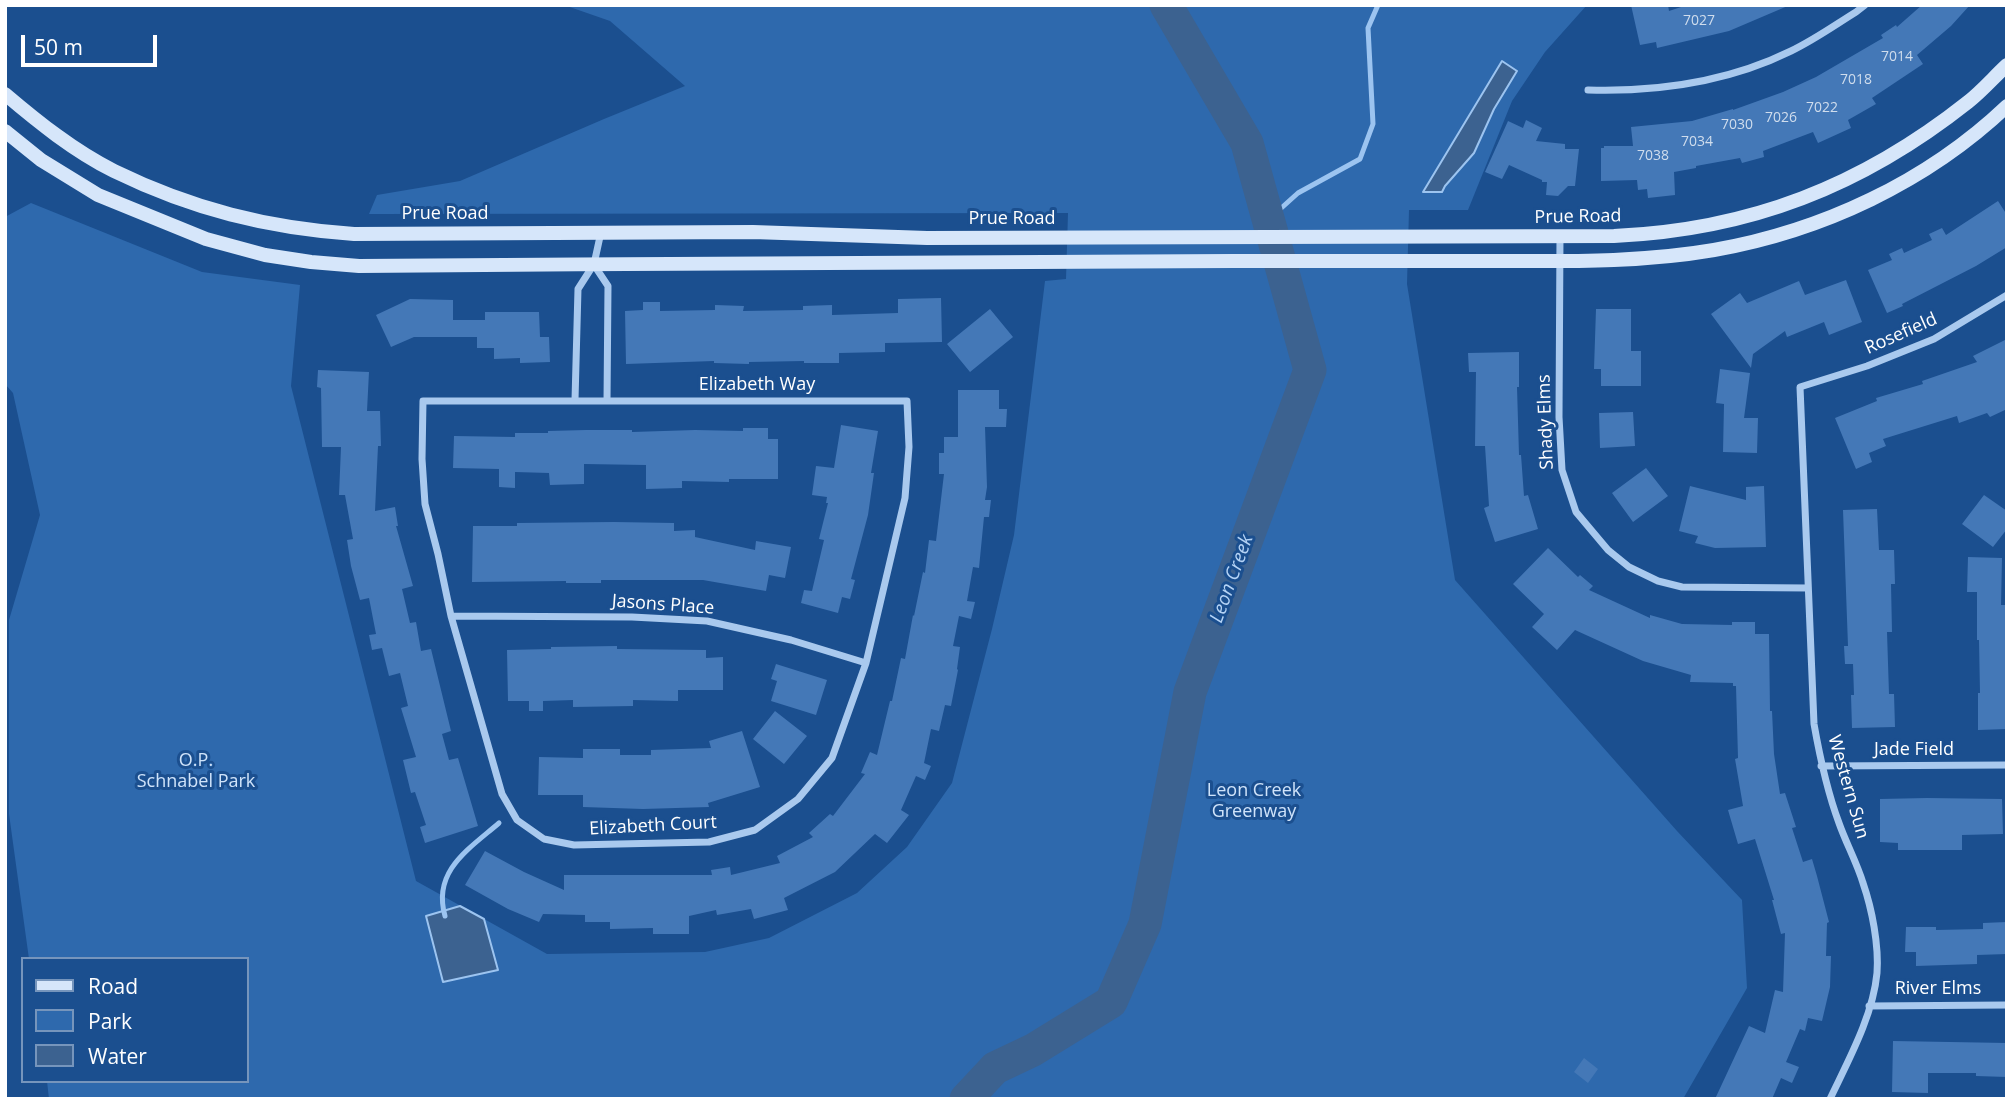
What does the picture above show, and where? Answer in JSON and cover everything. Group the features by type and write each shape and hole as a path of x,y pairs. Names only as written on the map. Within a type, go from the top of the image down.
{"main road":[{"name":"Prue Road","path":"5,94 58,136 112,170 215,212 309,231 354,234 753,232 927,238 1560,236 1655,234 1695,229 1758,214 1823,190 1875,166 1924,135 1970,100 2007,65"},
{"path":"5,131 41,160 99,195 206,239 265,255 311,262 359,266 1052,261 1560,261 1661,257 1717,249 1773,236 1834,216 1889,192 1941,159 2007,106"}],"street":[{"path":"1588,90 1627,91 1683,85 1739,72 1792,51 1865,5"},
{"path":"575,400 578,289 594,264 601,232"},
{"name":"Shady Elms","path":"1560,236 1559,417 1562,470 1576,512 1608,550 1629,567 1658,581 1682,587 1808,588"},
{"path":"594,264 608,286 607,401"},
{"name":"Rosefield","path":"1800,387 1867,366 1934,339 2007,295"},
{"name":"Western Sun","path":"1800,387 1814,724 1821,766 1839,824 1864,883 1877,942 1877,974 1869,1006 1855,1046 1830,1099"},
{"name":"Elizabeth Way","path":"423,401 907,401"},
{"name":"Elizabeth Court","path":"423,401 422,458 425,504 452,616 502,794 517,820 544,839 574,845 709,842 755,830 798,799 832,758 866,663 905,498 909,447 907,401"},
{"name":"Jasons Place","path":"452,616 632,617 707,621 791,639 866,663"},
{"name":"Jade Field","path":"1821,766 2007,765"},
{"name":"River Elms","path":"1869,1006 2007,1005"}],"green space":[{"name":"Leon Creek Greenway","path":"564,5 1587,5 1545,52 1512,101 1468,210 1409,210 1407,284 1455,580 1677,831 1742,900 1747,988 1683,1099 49,1099 47,1083 248,1083 248,957 29,957 9,814 9,620 40,515 13,393 5,384 5,217 31,203 202,272 300,285 291,386 416,881 547,954 705,952 769,938 857,893 907,847 952,783 1014,535 1045,281 1066,279 1068,213 369,214 377,195 460,181 685,86 610,21"}],"water":[{"path":"1502,61 1517,71 1494,109 1474,153 1442,192 1423,192"},
{"path":"460,906 484,919 498,970 443,982 426,916"}],"building":[{"path":"1631,5 1668,5 1669,11 1687,5 1790,5 1729,31 1657,48 1656,42 1640,45"},
{"path":"1922,5 1970,5 1951,26 1917,55 1923,64 1872,98 1876,104 1848,120 1851,128 1818,143 1813,132 1763,151 1764,157 1742,163 1740,158 1674,172 1675,195 1648,198 1647,189 1638,190 1637,180 1601,181 1601,148 1633,146 1631,127 1692,121 1783,92 1816,77 1883,38 1881,35 1896,25 1897,27"},
{"path":"1526,120 1542,128 1536,141 1565,144 1565,149 1579,149 1575,186 1568,186 1558,196 1546,195 1547,182 1509,165 1502,179 1485,172 1508,121 1523,128"},
{"path":"1998,201 2007,215 2007,247 1887,313 1868,270 1892,260 1889,254 1902,248 1904,253 1932,240 1929,234 1942,228 1946,235"},
{"path":"1846,280 1862,322 1829,335 1824,322 1787,337 1785,331 1753,354 1751,368 1711,314 1740,293 1747,303 1799,281 1805,295"},
{"path":"941,298 942,342 885,343 885,352 839,353 839,363 804,361 749,364 714,361 626,364 625,311 643,310 643,302 660,302 660,311 715,310 715,305 744,306 743,311 803,310 803,306 832,305 832,315 898,313 898,299"},
{"path":"410,299 453,300 453,320 485,320 485,312 539,312 540,337 549,337 550,362 520,363 520,358 494,359 494,348 477,348 477,337 414,337 391,347 376,315"},
{"path":"990,309 1013,337 970,372 947,344"},
{"path":"1596,309 1631,309 1631,351 1641,351 1641,386 1601,386 1601,369 1594,369"},
{"path":"2007,339 2007,409 1990,417 1987,413 1959,423 1957,416 1883,439 1886,446 1869,453 1872,462 1856,469 1835,418 1877,401 1876,398 1923,384 1922,381 1977,362 1973,356"},
{"path":"1519,352 1519,455 1524,496 1528,495 1538,529 1495,542 1484,508 1489,506 1485,446 1475,446 1476,372 1469,372 1468,353"},
{"path":"1720,369 1750,373 1744,418 1758,418 1757,453 1723,452 1724,404 1716,403"},
{"path":"318,370 369,372 367,411 380,411 381,446 378,446 375,511 395,507 396,526 413,586 402,589 410,623 416,622 421,651 431,649 451,731 442,734 449,760 458,758 478,826 425,843 420,827 426,825 415,792 411,793 403,760 416,757 401,708 408,706 400,673 389,676 382,648 372,650 369,635 376,634 369,598 360,600 347,540 353,539 345,495 339,495 341,447 322,447"},
{"path":"958,390 999,390 999,409 1007,409 1006,427 985,427 985,500 991,500 989,517 984,517 979,568 973,567 967,601 975,602 971,619 959,616 953,646 960,647 958,670 951,706 945,705 939,731 931,729 924,763 931,766 925,780 916,776 901,810 909,815 887,843 875,834 835,872 784,898 788,910 754,919 751,909 717,915 716,910 689,916 689,934 653,934 653,928 610,929 610,922 585,922 585,915 543,914 539,922 508,909 465,885 485,851 564,890 564,875 712,875 711,870 730,867 731,875 780,863 777,856 813,837 809,833 830,814 833,816 865,774 861,773 870,752 877,755 901,658 905,659 923,572 925,573 929,540 936,541 944,474 939,474 939,453 944,453 944,437 958,437"},
{"path":"1633,412 1635,446 1600,448 1599,413"},
{"path":"841,425 878,431 868,515 851,579 855,580 850,599 842,597 838,613 801,603 804,590 812,591 824,540 819,539 828,503 827,497 812,495 816,466 834,468"},
{"path":"743,428 768,428 768,439 778,439 778,479 682,481 682,488 646,489 646,465 584,464 584,484 550,485 549,473 515,472 515,488 499,487 499,469 453,468 454,436 515,437 515,433 586,430 743,431"},
{"path":"1646,468 1668,496 1633,522 1612,493"},
{"path":"1690,486 1746,500 1746,487 1764,486 1766,547 1715,548 1695,543 1698,536 1679,531"},
{"path":"1984,495 2007,511 2007,529 1993,547 1962,524"},
{"path":"1877,509 1879,550 1894,550 1895,584 1891,584 1892,632 1887,632 1889,694 1894,694 1895,727 1852,728 1853,664 1845,664 1844,646 1848,646 1843,510"},
{"path":"674,523 674,531 695,530 695,537 755,550 756,541 791,547 785,578 769,575 766,591 703,580 601,580 601,583 472,582 473,526"},
{"path":"1548,548 1578,577 1580,575 1593,586 1589,590 1650,618 1650,615 1682,624 1732,625 1732,622 1755,622 1755,634 1769,634 1770,711 1780,794 1785,793 1803,862 1812,859 1829,922 1826,956 1831,956 1830,987 1822,1021 1808,1018 1805,1031 1800,1029 1786,1062 1799,1067 1792,1083 1781,1078 1772,1099 1715,1099 1749,1026 1765,1033 1775,990 1783,992 1785,933 1781,934 1774,900 1755,839 1738,844 1728,810 1743,806 1735,759 1738,758 1736,686 1733,686 1733,683 1690,682 1691,675 1643,661 1575,630 1557,650 1532,627 1544,614 1513,584"},
{"path":"1968,557 2002,558 2001,605 2007,605 2007,729 1978,730 1980,693 1977,592 1967,592"},
{"path":"617,646 617,649 706,650 706,658 723,657 723,690 678,690 678,701 633,700 633,706 573,707 573,700 543,701 543,711 529,711 529,701 508,701 507,650"},
{"path":"776,664 827,680 816,715 771,701 777,681 771,679"},
{"path":"775,711 807,736 784,764 753,739"},
{"path":"742,731 760,787 708,803 709,807 583,807 583,795 538,795 539,757 583,758 583,749 620,749 620,755 651,755 651,750 711,748 709,741"},
{"path":"1880,799 2002,799 2003,834 1962,835 1962,850 1898,850 1898,843 1880,842"},
{"path":"2007,922 2007,954 1977,955 1977,964 1916,966 1916,952 1905,952 1906,927 1936,927 1936,930 1983,929 1983,923"},
{"path":"1893,1041 2007,1043 2007,1077 1976,1076 1976,1073 1928,1073 1928,1093 1892,1092"},
{"path":"1584,1058 1598,1069 1588,1083 1574,1072"}],"waterway":[{"name":"Leon Creek","path":"966,1099 995,1068 1033,1050 1111,1002 1145,924 1190,692 1310,370 1247,143 1166,5"},
{"path":"1268,220 1298,193 1360,159 1373,124 1368,28 1378,5"},
{"path":"445,916 442,900 448,874 465,852 499,823"}],"park label":[{"name":"O.P. Schnabel Park","path":"196,771"}]}
